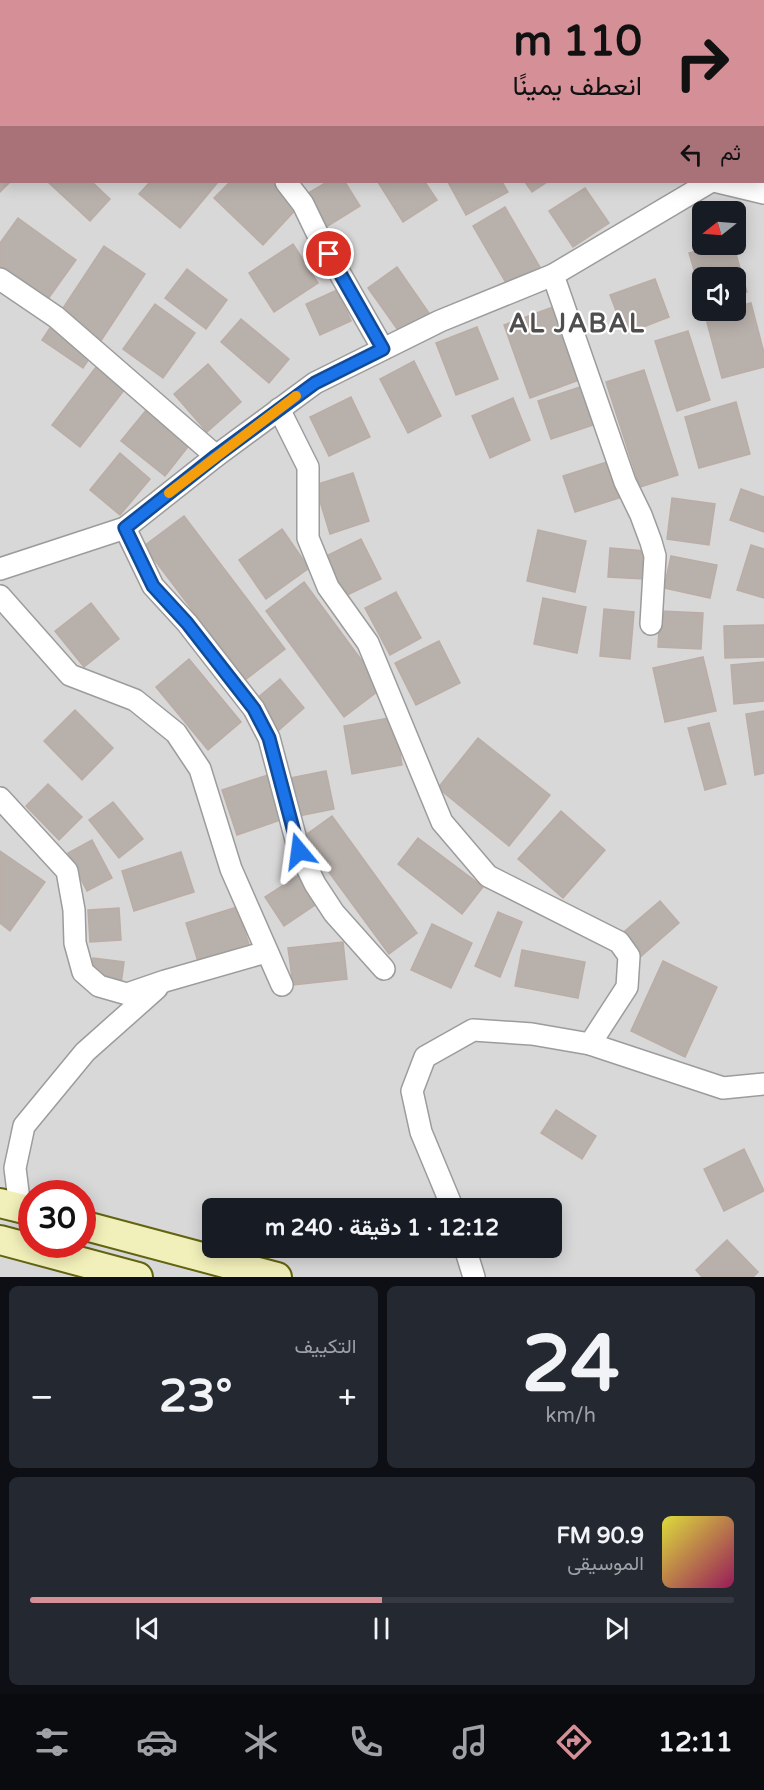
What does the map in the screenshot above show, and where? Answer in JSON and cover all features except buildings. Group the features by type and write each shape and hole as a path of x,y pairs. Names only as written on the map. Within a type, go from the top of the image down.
{"main road":[{"path":"96,1229 277,1277"},
{"path":"0,1240 100,1272 138,1277"}],"street":[{"path":"287,183 303,204 318,235 383,349"},
{"path":"0,569 125,528 216,456 315,383 440,321 553,275 708,183"},
{"path":"722,183 764,193"},
{"path":"553,275 625,482 641,515 655,556 651,624"},
{"path":"0,279 56,317 216,456"},
{"path":"279,409 308,467 308,538 328,587 368,643 442,822 488,876 619,942 629,956 627,987 590,1044"},
{"path":"125,528 153,586 187,623 254,709 269,738 299,851 315,884 334,913 384,969"},
{"path":"0,596 70,675 135,699 177,732 200,769 231,869 282,985"},
{"path":"2,806 67,871 74,910 75,943 83,972 99,986 127,994 266,952"},
{"path":"17,1208 15,1168 24,1126 85,1052 165,981"},
{"path":"448,1198 421,1132 412,1091 425,1057 473,1030 532,1034 590,1044 723,1088 764,1084"},
{"path":"468,1258 474,1277"}],"shaded area":[{"path":"0,183 764,183 764,1277 0,1277"}],"slow traffic":[{"path":"169,493 296,396"}],"district":[{"name":"AL JABAL","path":"577,323"}],"route":[{"path":"299,851 269,738 254,709 187,623 153,586 125,528 216,456 315,383 383,349 329,254"}]}
